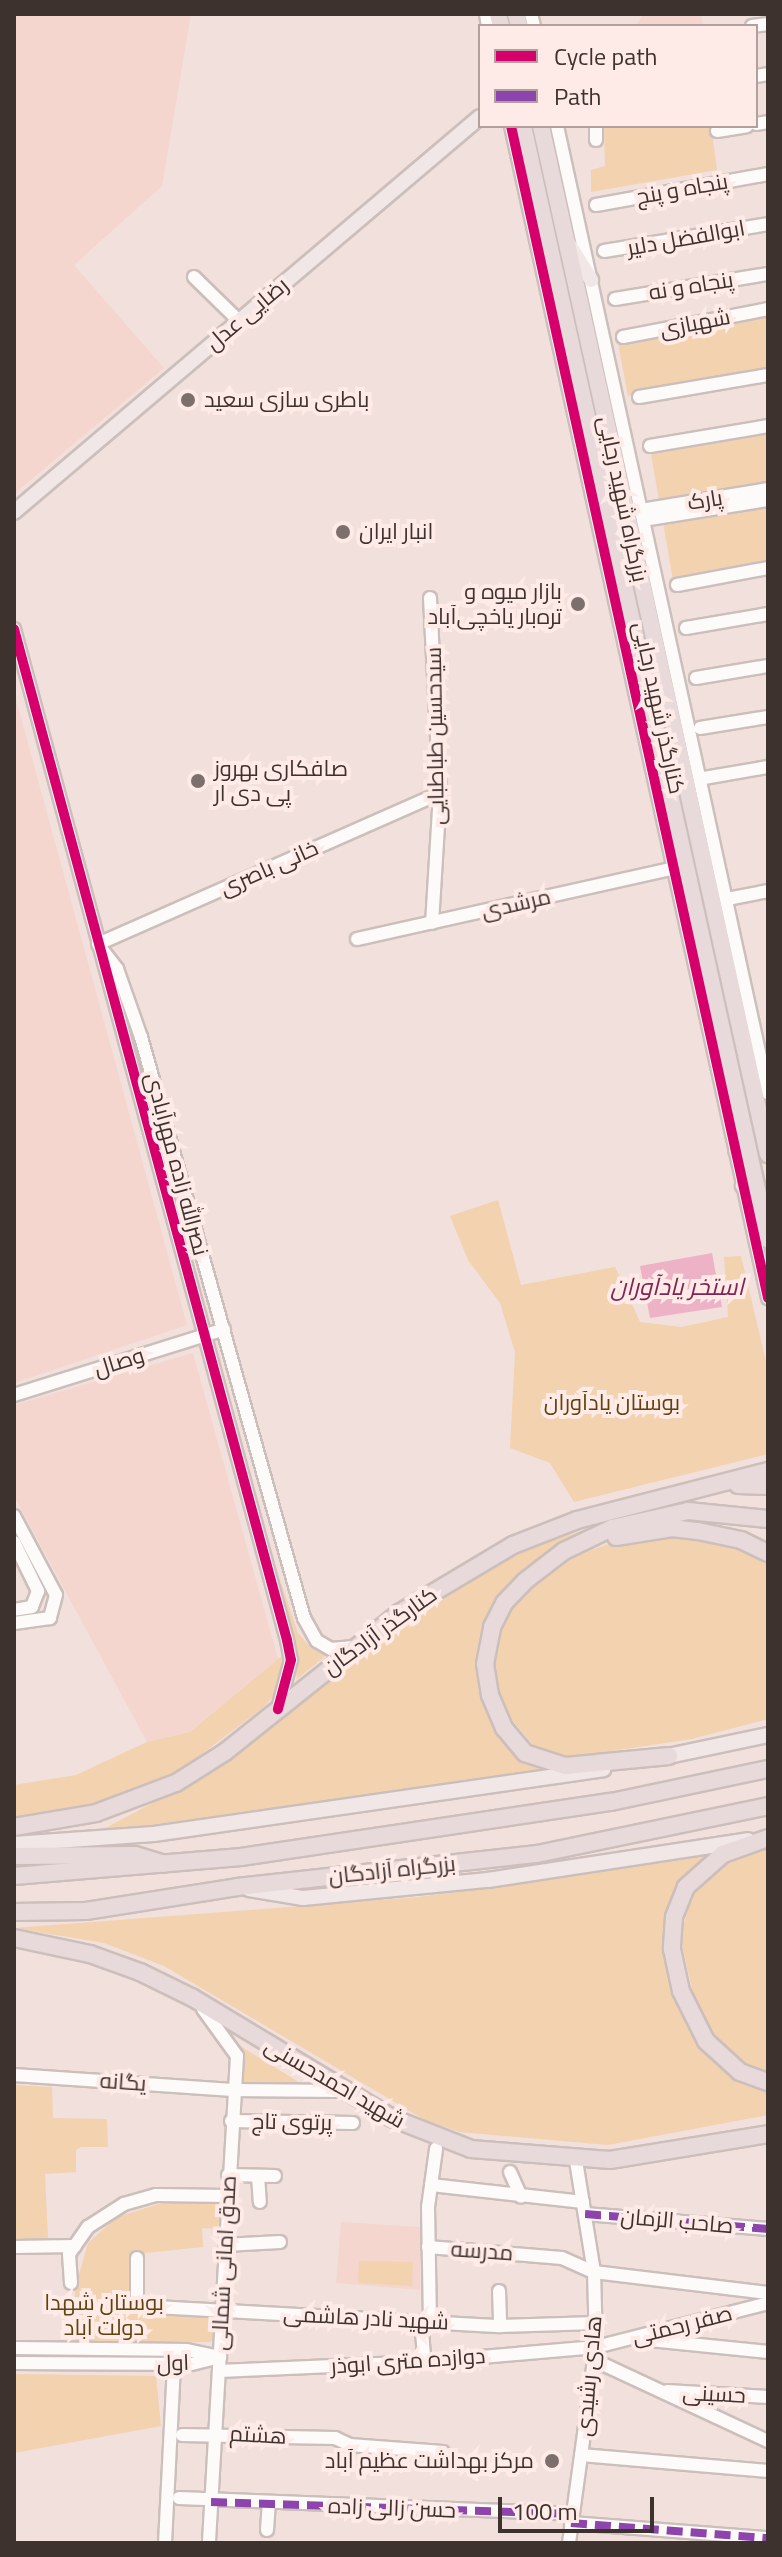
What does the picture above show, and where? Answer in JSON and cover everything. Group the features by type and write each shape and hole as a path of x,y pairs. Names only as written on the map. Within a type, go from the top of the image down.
{"highway":[{"name":"بزرگراه شهید رجایی","path":"523,128 768,1239"},
{"name":"بزرگراه شهید رجایی","path":"541,128 768,1154"},
{"name":"کنارگذر آزادگان","path":"14,1827 96,1813 152,1794 225,1752 429,1594 513,1545 577,1520 768,1471"},
{"path":"720,1485 768,1486"},
{"path":"669,1756 575,1766 544,1763 525,1753 504,1728 486,1678 492,1627 514,1589 564,1551 612,1528 664,1514 711,1511 768,1519"},
{"path":"564,1551 628,1533 672,1528 722,1534 768,1553"},
{"name":"بزرگراه آزادگان","path":"14,1876 169,1866 611,1802 768,1769"},
{"name":"بزرگراه آزادگان","path":"14,1912 86,1911 237,1887 537,1854 768,1806"},
{"path":"768,1837 723,1854 686,1887 674,1917 672,1949 681,1991 706,2041 740,2072 768,2082"},
{"path":"14,1856 135,1855 169,1866"},
{"name":"شهید احمدحسنی","path":"14,1938 90,1954 193,1998 342,2091 401,2122 471,2149 576,2161 610,2160 768,2134"}],"main road":[{"name":"رضایی عدل","path":"14,512 478,119"},
{"path":"566,239 591,280"},
{"path":"736,1150 751,1165 743,1185"},
{"path":"14,1844 154,1834 321,1812 669,1756 768,1735"},
{"path":"237,1887 318,1896 503,1878 768,1837"}],"street":[{"name":"کنارگذر شهید رجایی","path":"511,128 768,1298"},
{"name":"کنارگذر شهید رجایی","path":"557,128 645,514 768,1093"},
{"path":"596,128 596,140"},
{"path":"717,131 735,128"},
{"name":"پنجاه و پنج","path":"596,205 768,174"},
{"name":"ابوالفضل دلیر","path":"604,251 768,224"},
{"name":"پنجاه و نه","path":"615,299 768,274"},
{"path":"194,277 239,321"},
{"name":"شهبازی","path":"623,337 768,309"},
{"path":"639,397 768,375"},
{"path":"650,446 768,426"},
{"name":"پارک","path":"645,514 768,489"},
{"name":"پارک","path":"645,514 768,500"},
{"path":"677,585 768,568"},
{"name":"سیدحسین طباطبایی","path":"430,598 440,793 432,923"},
{"path":"686,628 768,614"},
{"name":"نصرالله زاده مهرآبادی","path":"14,629 291,1660 278,1709"},
{"path":"696,678 768,666"},
{"path":"700,728 768,717"},
{"path":"704,778 768,767"},
{"name":"خانی باصری","path":"98,944 440,793"},
{"name":"مرشدی","path":"357,939 674,868"},
{"path":"727,899 768,891"},
{"name":"نصرالله زاده مهرآبادی","path":"98,944 117,969 141,1037 304,1618 317,1641 331,1649 358,1646"},
{"name":"وصال","path":"14,1395 224,1329"},
{"path":"14,1516 56,1595 50,1618 14,1623"},
{"path":"14,1542 38,1591 32,1607 14,1610"},
{"name":"صدق امانی شمالی","path":"193,1998 237,2056 232,2090 224,2310 209,2543"},
{"name":"یگانه","path":"14,2075 232,2090 342,2091"},
{"name":"پرتوی تاج","path":"231,2121 353,2123"},
{"name":"مدرسه","path":"436,2149 428,2247 562,2258 594,2272 768,2293"},
{"name":"هادی رشیدی","path":"569,2543 595,2353 596,2323 594,2272 576,2161"},
{"path":"510,2172 521,2197"},
{"path":"228,2175 275,2176"},
{"path":"258,2176 260,2202"},
{"name":"صاحب الزمان","path":"431,2185 584,2208 768,2229"},
{"path":"71,2283 69,2254 88,2227 124,2204 156,2195 227,2196"},
{"path":"225,2245 280,2242"},
{"path":"14,2247 75,2246"},
{"path":"424,2354 428,2247"},
{"name":"شهید نادر هاشمی","path":"137,2258 137,2306 500,2326 596,2323"},
{"path":"499,2291 500,2326"},
{"name":"صفر رحمتی","path":"595,2353 631,2338 768,2303"},
{"path":"631,2338 768,2352"},
{"name":"اول","path":"14,2348 187,2350 220,2364"},
{"path":"595,2353 661,2391 768,2441"},
{"name":"دوازده متری ابوذر","path":"220,2364 424,2362 595,2353"},
{"name":"اول","path":"14,2363 220,2364"},
{"path":"165,2543 174,2364"},
{"name":"حسینی","path":"661,2391 768,2397"},
{"name":"هشتم","path":"182,2435 215,2433 335,2438 350,2445 443,2452"},
{"path":"581,2455 768,2471"},
{"name":"حسن زالی زاده","path":"179,2498 572,2519 768,2538"},
{"path":"267,2530 269,2504"}],"shaded area":[{"path":"14,14 191,14 162,186 74,265 164,368 14,494"},
{"path":"643,14 701,14 703,24 637,24"},
{"path":"14,692 187,1325 14,1383"},
{"path":"193,1353 278,1659 190,1732 147,1742 14,1496 14,1405"},
{"path":"341,2222 421,2227 420,2290 336,2283"}],"green space":[{"path":"604,128 711,128 717,170 591,192 591,170 605,166"},
{"path":"768,315 768,370 628,396 618,343"},
{"path":"768,434 768,563 673,580 651,454"},
{"name":"بوستان یادآوران","path":"498,1200 521,1285 615,1267 640,1322 682,1327 728,1317 724,1257 741,1256 768,1370 768,1454 574,1502 550,1463 510,1448 515,1352 500,1303 468,1260 450,1216"},
{"path":"644,1511 574,1539 526,1568 487,1620 479,1652 525,1760 543,1772 98,1832 224,1765 435,1597 525,1549"},
{"path":"669,1534 733,1543 768,1560 768,1719 692,1739 585,1755 560,1755 533,1745 500,1705 491,1661 497,1633 513,1602 577,1555 626,1538"},
{"path":"280,1579 298,1633 311,1648 329,1653 297,1679"},
{"path":"283,1655 281,1687 265,1706 182,1769 87,1810 14,1819 14,1785 76,1775 147,1742 190,1732"},
{"path":"768,1847 768,2076 736,2061 708,2029 693,1994 680,1936 695,1886 719,1863"},
{"path":"710,1855 680,1886 680,2002 748,2083 768,2091 768,2115 608,2145 460,2132 425,2120 164,1966 104,1943 14,1928 419,1897"},
{"path":"237,2044 305,2086 239,2084 242,2058"},
{"path":"14,2085 52,2087 53,2118 107,2119 108,2147 81,2147 76,2150 76,2172 45,2174 48,2239 14,2239"},
{"name":"بوستان شهدا دولت آباد","path":"162,2203 221,2204 218,2229 202,2228 203,2247 135,2254 129,2305 217,2312 217,2336 210,2342 75,2343 75,2289 88,2243 117,2217"},
{"path":"359,2261 413,2262 412,2286 358,2283"},
{"path":"14,2374 156,2376 161,2426 14,2453"}],"water":[{"name":"استخر یادآوران","path":"712,1253 722,1307 650,1318 640,1266"}],"marked path":[{"path":"585,2214 768,2229"},
{"path":"211,2502 573,2514"},
{"path":"571,2523 768,2538"}],"cycle path":[{"path":"511,128 768,1298"},
{"path":"14,629 287,1640 291,1660 278,1709"}],"place":[{"name":"باطری سازی سعید","path":"188,400"},
{"name":"انبار ایران","path":"343,532"},
{"name":"بازار میوه و تره‌بار یاخچی‌آباد","path":"578,604"},
{"name":"صافکاری بهروز پی دی ار","path":"198,781"},
{"name":"مرکز بهداشت عظیم آباد","path":"552,2461"}]}
